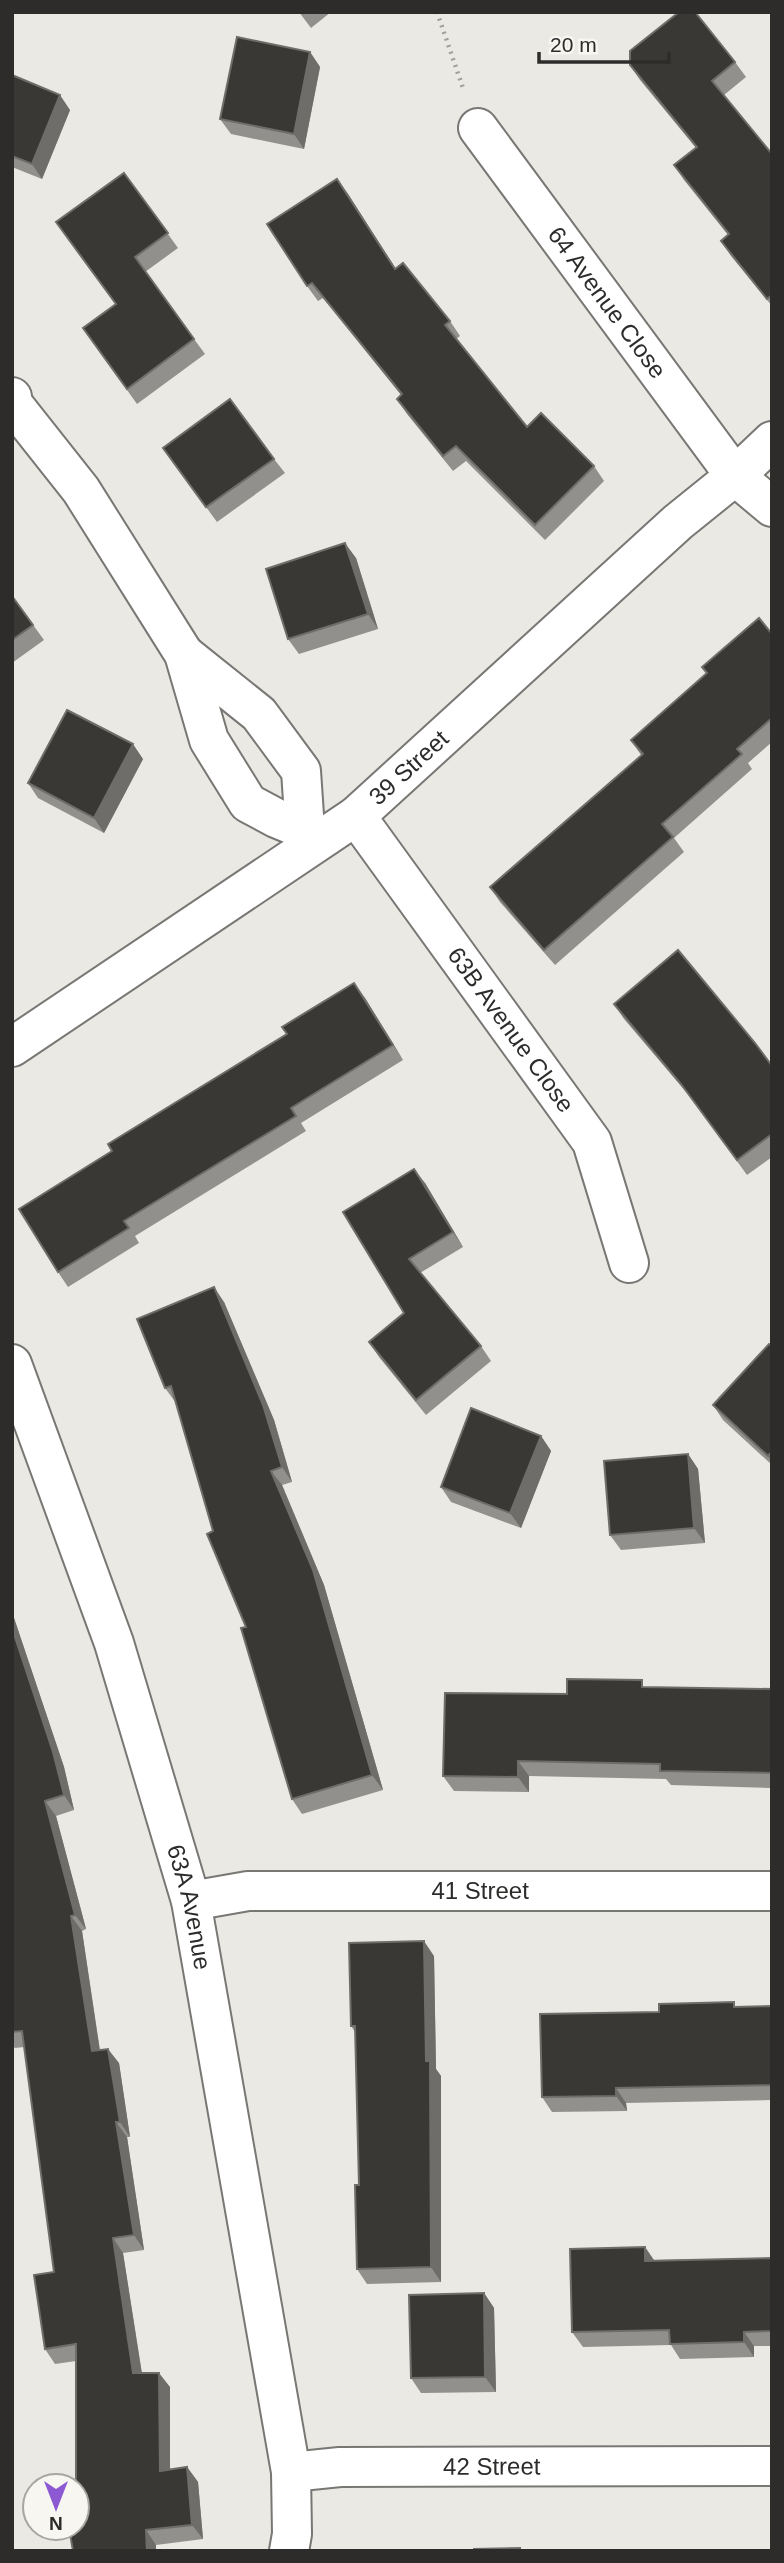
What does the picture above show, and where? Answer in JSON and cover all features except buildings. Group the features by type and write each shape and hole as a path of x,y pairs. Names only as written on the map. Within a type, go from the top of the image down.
{"street":[{"name":"64 Avenue Close","path":"478,128 735,476 772,507"},
{"path":"12,397 13,404 81,490 184,654 209,740 248,803 310,836"},
{"name":"39 Street","path":"12,1047 310,836 356,816 678,522 735,476 772,441"},
{"path":"184,654 259,714 302,771 310,836"},
{"name":"63B Avenue Close","path":"356,816 592,1142 629,1263"},
{"name":"63A Avenue","path":"12,1364 114,1643 191,1901 291,2472"},
{"name":"41 Street","path":"191,1901 247,1891 772,1891"},
{"name":"42 Street","path":"291,2472 340,2467 772,2466"},
{"path":"289,2551 292,2534 291,2472"}],"path":[{"path":"437,12 478,128"}]}
